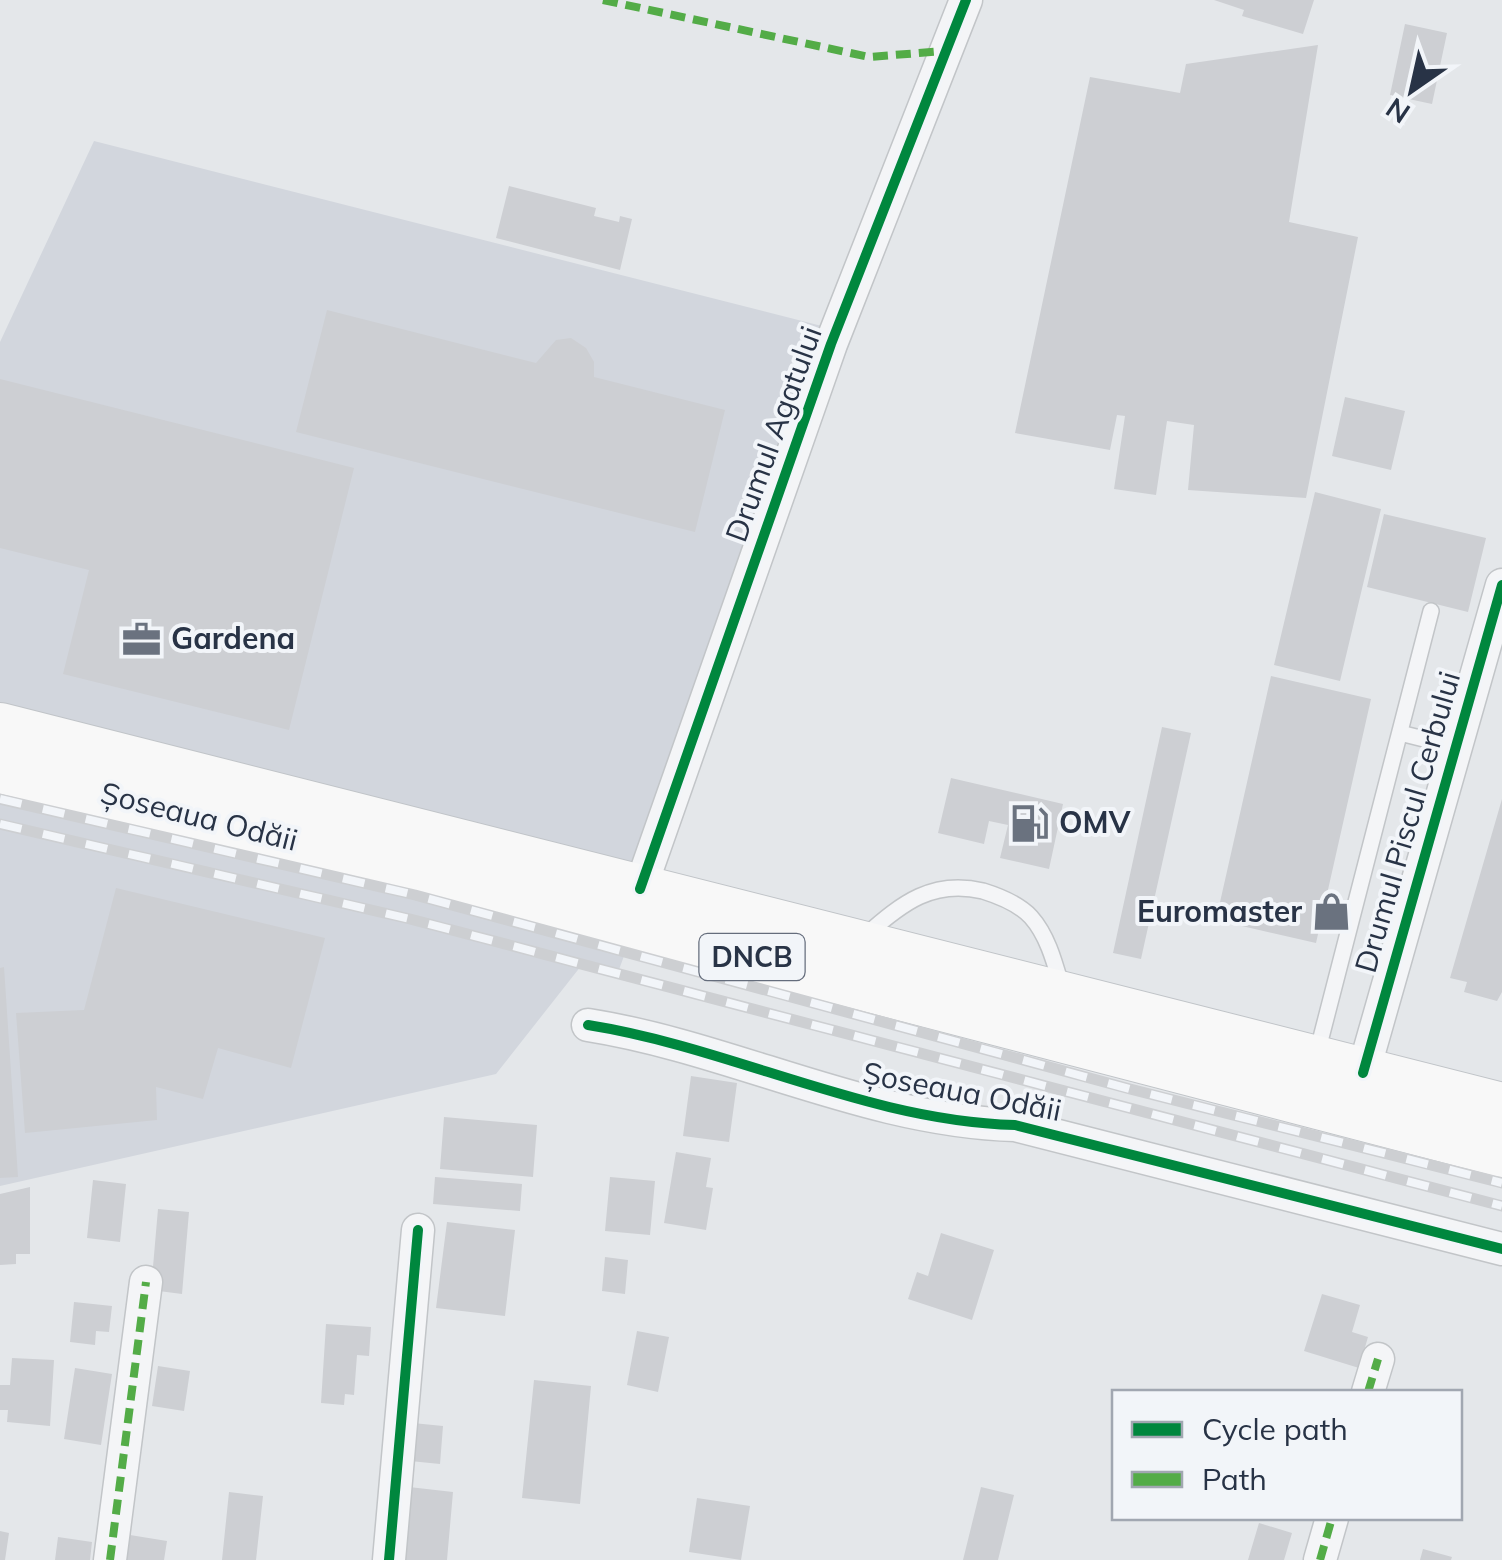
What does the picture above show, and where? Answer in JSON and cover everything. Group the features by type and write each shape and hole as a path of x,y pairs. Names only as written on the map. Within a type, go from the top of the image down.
{"main road":[{"name":"Șoseaua Odăii","path":"0,728 1502,1108"},
{"name":"Șoseaua Odăii","path":"0,768 636,926 1502,1152"}],"street":[{"name":"Drumul Agatului","path":"640,889 832,344 966,0"},
{"name":"Drumul Piscul Cerbului","path":"1362,1073 1502,586"},
{"name":"Șoseaua Odăii","path":"588,1025 672,1041 913,1113 965,1124 1015,1125 1502,1250"},
{"path":"390,1560 418,1230"},
{"path":"110,1560 146,1282"},
{"path":"1369,1390 1378,1358"},
{"path":"1320,1560 1331,1520"}],"lane":[{"path":"1315,1061 1431,611"},
{"path":"1400,733 1456,747"},
{"path":"857,943 897,908 931,888 960,886 1001,896 1031,916 1049,946 1065,997"}],"shaded area":[{"path":"94,141 853,334 617,975 581,966 496,1074 0,1186 0,342"}],"building":[{"path":"1214,0 1314,0 1303,34 1242,16 1244,10"},
{"path":"1405,24 1447,33 1432,104 1390,95"},
{"path":"1318,45 1289,222 1358,237 1306,498 1188,490 1194,425 1167,421 1156,495 1114,489 1125,416 1117,415 1110,450 1015,433 1090,77 1180,93 1186,64"},
{"path":"509,186 596,208 594,216 619,222 620,216 632,219 620,270 496,238"},
{"path":"327,310 536,363 556,340 571,338 586,348 594,362 594,377 725,410 695,532 296,432"},
{"path":"0,379 354,468 289,730 63,674 89,570 0,548"},
{"path":"1345,397 1405,411 1391,470 1332,456"},
{"path":"1315,492 1381,509 1340,681 1274,665"},
{"path":"1384,514 1486,538 1468,612 1367,587"},
{"path":"1271,676 1371,699 1316,943 1216,920"},
{"path":"1162,727 1191,733 1141,959 1113,953"},
{"name":"OMV","path":"951,778 1063,804 1049,869 1000,858 1008,825 989,821 984,844 938,833"},
{"path":"1502,799 1502,992 1497,1001 1464,992 1467,982 1450,978"},
{"path":"116,888 325,938 291,1068 218,1048 203,1099 156,1087 157,1120 25,1133 16,1013 84,1010"},
{"path":"4,967 18,1177 0,1178 0,968"},
{"path":"691,1076 737,1083 729,1142 683,1136"},
{"path":"444,1117 537,1125 533,1177 440,1169"},
{"path":"676,1152 711,1158 706,1187 713,1188 706,1230 664,1223"},
{"path":"435,1177 522,1184 520,1211 433,1204"},
{"path":"610,1177 655,1181 650,1235 605,1231"},
{"path":"93,1180 126,1184 120,1242 87,1238"},
{"path":"30,1187 30,1254 16,1254 16,1264 0,1265 0,1194"},
{"path":"158,1209 189,1212 182,1294 151,1290"},
{"path":"447,1222 515,1230 505,1316 436,1308"},
{"path":"941,1233 994,1250 972,1320 908,1299 917,1272 928,1276"},
{"path":"605,1257 628,1260 625,1294 602,1291"},
{"path":"1322,1294 1360,1305 1352,1332 1368,1337 1359,1368 1304,1351"},
{"path":"74,1302 112,1306 109,1332 96,1331 95,1345 70,1342"},
{"path":"326,1324 371,1327 369,1356 357,1355 354,1395 345,1394 344,1405 321,1403"},
{"path":"637,1331 669,1337 658,1392 627,1385"},
{"path":"12,1358 54,1360 50,1426 7,1422 8,1410 0,1410 0,1385 10,1385"},
{"path":"158,1366 190,1371 184,1411 152,1406"},
{"path":"75,1368 112,1374 101,1445 64,1439"},
{"path":"534,1380 591,1386 580,1504 522,1498"},
{"path":"413,1423 443,1426 440,1464 410,1461"},
{"path":"409,1487 453,1492 447,1560 402,1560"},
{"path":"981,1487 1014,1495 998,1560 963,1560"},
{"path":"229,1492 263,1496 256,1560 222,1560"},
{"path":"697,1498 750,1506 741,1560 689,1552"},
{"path":"1259,1523 1292,1533 1284,1560 1248,1560"},
{"path":"0,1531 9,1533 5,1560 0,1560"},
{"path":"130,1535 167,1541 164,1560 126,1560"},
{"path":"58,1537 92,1542 90,1560 55,1560"},
{"path":"1423,1549 1452,1557 1451,1560 1420,1560"}],"railway":[{"path":"0,799 415,895 1130,1089 1502,1183"},
{"path":"0,824 410,919 1502,1206"}],"marked path":[{"path":"603,0 869,57 944,51"},
{"path":"110,1560 146,1282"},
{"path":"1369,1390 1378,1359"},
{"path":"1320,1560 1331,1520"}],"cycle path":[{"path":"640,889 831,344 966,0"},
{"path":"1363,1073 1502,585"},
{"path":"588,1025 695,1050 906,1111 1015,1125 1502,1249"},
{"path":"389,1560 418,1230"}],"place":[{"name":"Gardena","path":"141,639"},
{"name":"OMV","path":"1029,823"},
{"name":"Euromaster","path":"1332,912"}]}
